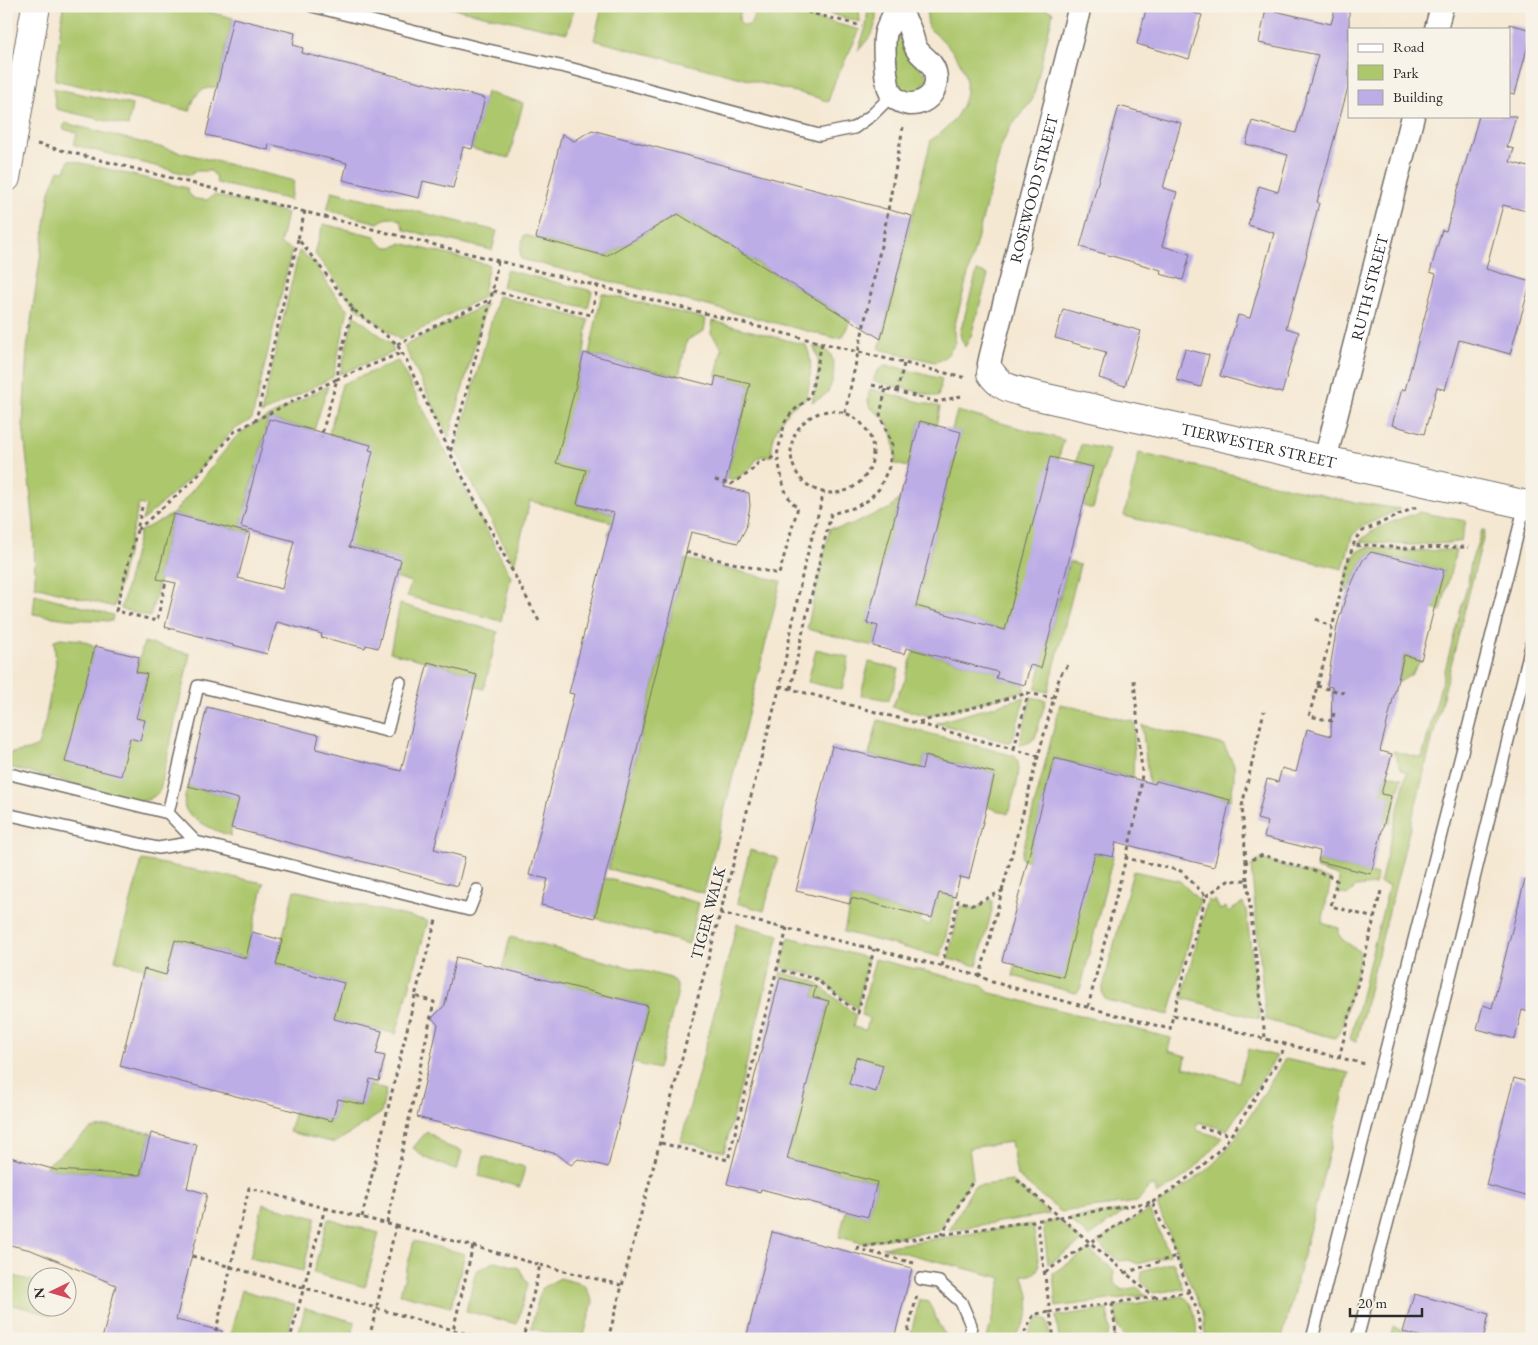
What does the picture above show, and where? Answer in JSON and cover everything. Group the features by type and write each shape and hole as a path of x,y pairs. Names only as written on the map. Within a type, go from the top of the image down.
{"street":[{"path":"6,178 10,137 36,6"},
{"name":"ROSEWOOD STREET","path":"981,376 989,364 1080,6"},
{"path":"1436,28 1442,6"},
{"path":"898,7 911,32 913,43 918,52 927,59 935,70 937,83 933,94 921,102 901,100 887,85 885,33 898,7"},
{"name":"RUTH STREET","path":"1325,460 1412,118"},
{"name":"TIERWESTER STREET","path":"981,376 1014,390 1528,505"}],"lane":[{"path":"312,6 479,48 569,68 819,135 854,128 872,115 901,100"},
{"path":"1312,1339 1528,505"},
{"path":"1357,1339 1424,1083 1532,642"},
{"path":"168,812 198,686 387,731 400,682"},
{"path":"6,773 168,812 196,842"},
{"path":"6,814 158,848 196,842 469,910 477,890"},
{"path":"921,1279 939,1282 961,1302 971,1325 968,1339"}],"path":[{"path":"784,6 862,26"},
{"path":"845,413 859,353 905,117 901,100"},
{"path":"10,137 598,285 859,353 904,364 981,376"},
{"path":"256,420 304,211"},
{"path":"298,239 353,308 396,344 450,453 540,623"},
{"path":"450,453 493,291 498,261"},
{"path":"493,291 591,315 598,285"},
{"path":"396,344 491,299"},
{"path":"321,437 337,379 340,358 353,308"},
{"path":"686,552 779,574 798,507 791,502 784,488 777,455 785,422 792,412 810,398 822,343"},
{"path":"137,530 196,478 234,432 337,379 401,353"},
{"path":"898,391 904,364"},
{"path":"872,385 938,402 961,396"},
{"path":"791,689 831,514 853,508 868,501 879,488 889,467 892,445 880,415 886,388"},
{"path":"832,411 845,413 858,420 867,430 872,442 873,456 870,469 862,480 851,488 838,493 824,492 812,488 794,468 793,442 798,429 808,419 819,413 832,411"},
{"path":"715,480 731,484 749,473 760,461 777,455"},
{"name":"TIGER WALK","path":"608,1339 780,686 803,571 824,492"},
{"path":"142,507 116,611 157,621 166,581"},
{"path":"1334,713 1332,721 1309,716 1346,564 1356,538 1363,531 1416,508"},
{"path":"1353,546 1369,545 1400,548 1469,547"},
{"path":"1316,619 1332,627"},
{"path":"980,976 1060,675 1069,664"},
{"path":"1088,1006 1140,799 1142,772 1134,680"},
{"path":"780,686 919,722 1038,756"},
{"path":"1317,686 1344,693"},
{"path":"919,722 1028,693 1054,698"},
{"path":"1014,749 1028,693"},
{"path":"1264,711 1242,806 1247,880 1265,1038"},
{"path":"1246,862 1263,855 1332,877 1337,881 1331,906 1374,918"},
{"path":"1126,858 1181,871 1206,896"},
{"path":"720,913 942,966 980,976 992,982 1170,1029 1206,896 1228,881 1247,880"},
{"path":"942,966 958,901 973,905 1002,891"},
{"path":"1339,1058 1381,892"},
{"path":"362,1217 415,996 441,902"},
{"path":"661,1143 728,1160 787,928"},
{"path":"777,969 816,979 858,1013 874,949"},
{"path":"387,1223 434,1002 415,996"},
{"path":"1173,1015 1381,1068"},
{"path":"1044,1272 1171,1190 1197,1171 1223,1146 1231,1135 1281,1056 1284,1044"},
{"path":"1200,1127 1231,1135"},
{"path":"1017,1180 1154,1297"},
{"path":"941,1235 973,1181"},
{"path":"214,1339 249,1188 621,1285"},
{"path":"906,1339 924,1265 854,1248 1152,1202"},
{"path":"1152,1202 1197,1310 1202,1339"},
{"path":"290,1339 324,1208"},
{"path":"1037,1220 1054,1339"},
{"path":"369,1339 396,1226"},
{"path":"451,1339 473,1246"},
{"path":"192,1256 484,1339"},
{"path":"1125,1273 1176,1256"},
{"path":"523,1339 540,1265"},
{"path":"1019,1339 1034,1314 1190,1292"},
{"path":"1112,1303 1116,1333 1122,1339"},
{"path":"1109,1339 1116,1333"}],"green space":[{"path":"63,6 193,6 193,8 233,18 217,87 206,89 199,93 190,111 55,80"},
{"path":"442,6 575,6 567,33"},
{"path":"602,6 742,6 739,21 745,26 749,25 752,21 756,6 771,6 860,30 835,81 828,102 819,98 594,40"},
{"path":"801,6 859,6 860,22"},
{"path":"868,6 876,6 875,26 871,35 858,51 866,27"},
{"path":"926,6 1038,6 1053,12 1033,99 1010,128 1002,144 954,328 956,342 945,357 935,362 879,349 931,140 952,122 961,108 965,95 966,82 963,70 958,59 949,48 928,28"},
{"path":"897,33 901,33 919,66 928,77 918,95 902,91 894,78"},
{"path":"53,88 132,105 128,126 56,109"},
{"path":"486,92 523,103 509,158 472,149"},
{"path":"65,123 294,181 290,200 217,183 216,177 211,171 196,171 190,175 74,145 77,133 63,129"},
{"path":"69,160 187,188 189,194 195,199 207,200 214,195 287,213 280,245 292,249 252,419 232,431 198,471 142,521 146,506 139,504 114,607 35,586 34,526 23,425 27,349 50,191 59,170 65,171"},
{"path":"332,191 497,231 492,250 405,230 400,220 397,219 386,219 378,223 327,210"},
{"path":"678,214 850,320 843,337 835,338 521,259 520,251 524,235 606,256"},
{"path":"323,224 375,236 386,247 393,247 401,243 489,265 483,292 489,294 400,340 356,307 315,254"},
{"path":"299,251 315,263 330,288 348,310 333,377 261,414"},
{"path":"506,270 592,291 588,308 502,287"},
{"path":"977,271 988,275 971,336 965,347 960,333"},
{"path":"602,293 706,319 704,331 687,340 679,376 589,354"},
{"path":"498,296 588,320 584,353 557,462 586,470 577,504 620,515 615,537 608,535 612,522 530,501 514,565 456,451"},
{"path":"486,304 449,438 404,346"},
{"path":"354,315 391,344 394,352 340,374"},
{"path":"713,321 806,345 810,358 811,371 807,398 792,408 781,421 774,438 772,456 762,456 756,460 750,469 736,479 726,479 750,384 716,376 722,348 711,333"},
{"path":"813,347 824,348 829,353 834,364 834,371 829,390 821,398 812,402 817,382 818,367 818,360"},
{"path":"398,361 511,577 501,621 407,596 411,582 396,578 400,560 328,541 354,529 357,515 355,514 370,445 329,434 342,384"},
{"path":"885,366 942,379 938,397 873,381 877,371"},
{"path":"328,386 314,430 268,419 265,430 269,431 266,441 263,440 259,455 262,457 260,466 256,466 246,506 247,517 243,517 241,527 251,530 250,533 173,514 235,438 249,427"},
{"path":"870,389 940,407 936,425 920,421 908,467 895,464 895,446 892,434 884,418 869,405"},
{"path":"957,411 1064,440 1005,630 916,606 961,432 952,430"},
{"path":"1081,444 1109,450 1093,509 1083,506 1093,467 1076,463"},
{"path":"1139,453 1347,501 1400,509 1361,527 1352,536 1343,569 1124,516"},
{"path":"900,498 867,623 878,626 873,646 807,629 830,528 839,528 856,523 890,509"},
{"path":"1419,512 1466,521 1461,541 1412,545 1359,542 1379,528"},
{"path":"173,514 157,578 160,579 150,617 121,609 140,531"},
{"path":"1482,530 1485,530 1356,1042 1350,1039 1389,886 1380,883 1407,772 1402,770 1393,751 1422,758 1468,582 1471,562"},
{"path":"1369,547 1401,551 1456,550 1441,611 1433,609 1444,570 1371,552 1363,560 1348,591 1344,588 1348,568 1353,557 1362,549"},
{"path":"685,559 781,581 704,893 608,869"},
{"path":"1069,562 1080,565 1048,692 1035,689"},
{"path":"35,594 113,615 112,621 67,619 33,614"},
{"path":"400,604 498,632 484,689 474,686 477,675 390,652"},
{"path":"61,638 81,640 95,646 66,762 130,738 140,740 144,720 136,718 147,675 136,672 144,642 190,654 160,790 150,798 138,801 6,766 6,754 38,746 45,722 56,664 54,640"},
{"path":"816,649 849,657 842,690 808,682"},
{"path":"914,650 998,672 997,678 1025,685 1024,691 930,716 892,707 905,680"},
{"path":"1404,655 1421,660 1412,674 1398,683"},
{"path":"869,662 899,669 888,700 861,695"},
{"path":"1025,697 1011,742 936,723"},
{"path":"1031,697 1046,700 1035,738 1028,743 1019,745"},
{"path":"1060,704 1135,722 1133,778 1054,758 1028,861 1021,858"},
{"path":"878,720 1015,756 1019,769 1015,792 1008,814 987,807 995,773 925,756 922,769 869,755"},
{"path":"1142,725 1224,745 1234,765 1234,781 1230,800 1156,781 1151,802"},
{"path":"1387,774 1402,778 1390,824 1384,822 1391,797 1381,794"},
{"path":"188,786 239,799 231,828 231,836 206,826 189,814 184,804"},
{"path":"750,850 778,858 764,911 737,903"},
{"path":"1095,853 1113,857 1081,987 1078,992 1075,993 1013,976 1016,964"},
{"path":"1260,859 1331,880 1322,923 1339,928 1339,935 1359,951 1360,957 1341,1030 1335,1038 1266,1020 1251,866"},
{"path":"142,860 264,883 246,958 176,940 166,975 115,960"},
{"path":"1318,861 1377,875 1375,885 1356,887 1347,895 1337,893 1339,879 1335,875 1316,869"},
{"path":"1133,871 1180,881 1200,901 1169,1015 1106,1000 1103,996 1102,991"},
{"path":"605,878 699,903 689,944 595,918"},
{"path":"294,890 428,921 396,1034 334,1019 344,983 276,965"},
{"path":"939,893 955,897 941,957 844,932 851,898 910,913 925,903 920,922 930,925"},
{"path":"1208,899 1210,902 1215,900 1220,910 1226,907 1228,912 1243,903 1246,910 1260,1019 1182,998"},
{"path":"992,900 992,910 977,966 948,959 960,906 974,909"},
{"path":"737,924 779,935 724,1152 681,1141"},
{"path":"510,937 671,978 677,985 677,995 658,1069 634,1063 648,1006 502,969"},
{"path":"789,937 868,958 857,1009 817,976 781,967"},
{"path":"875,959 982,985 991,993 1171,1038 1168,1051 1186,1056 1184,1067 1239,1082 1248,1049 1277,1056 1227,1130 1198,1122 1196,1130 1223,1138 1190,1173 1157,1195 1155,1186 1149,1187 1137,1202 1061,1212 1017,1176 1011,1142 969,1148 973,1177 939,1230 862,1243 839,1237 846,1211 868,1217 877,1182 787,1159 829,1001 813,997 816,987 780,978 780,972 814,981 856,1015 853,1027 866,1030 869,1018 861,1015"},
{"path":"1285,1059 1349,1073 1282,1339 1206,1339 1202,1312 1157,1205 1197,1178 1228,1148"},
{"path":"369,1085 386,1090 381,1113 335,1143 289,1132 295,1111 332,1121 338,1099 363,1105"},
{"path":"109,1126 151,1133 140,1175 56,1170 45,1167 91,1129"},
{"path":"427,1131 447,1146 462,1151 457,1171 424,1157 413,1148"},
{"path":"484,1156 525,1167 520,1187 479,1176"},
{"path":"1012,1181 1050,1214 949,1230 974,1186"},
{"path":"263,1204 316,1218 303,1271 250,1258"},
{"path":"1127,1210 1089,1237 1068,1219"},
{"path":"1149,1210 1170,1255 1138,1264 1129,1260 1119,1261 1097,1242"},
{"path":"328,1219 379,1233 365,1287 313,1273"},
{"path":"1058,1220 1082,1242 1048,1264 1043,1224"},
{"path":"1033,1224 1039,1266 1032,1274 1022,1275 1028,1292 1029,1309 1024,1324 1012,1339 987,1339 1002,1278 882,1247"},
{"path":"414,1241 465,1254 451,1307 400,1294"},
{"path":"1089,1250 1114,1270 1115,1282 1122,1290 1137,1287 1146,1295 1056,1307 1053,1273"},
{"path":"496,1261 519,1268 528,1284 517,1324 466,1311 476,1271"},
{"path":"1173,1262 1184,1289 1153,1293 1141,1281 1142,1271"},
{"path":"6,1274 28,1280 28,1309 6,1303"},
{"path":"560,1278 585,1285 593,1302 583,1339 568,1339 531,1328 541,1289"},
{"path":"242,1290 295,1305 286,1339 229,1339"},
{"path":"1183,1296 1193,1310 1198,1339 1128,1339 1118,1329 1115,1307"},
{"path":"919,1299 928,1302 939,1325 949,1339 910,1339"},
{"path":"305,1308 355,1322 351,1339 297,1339"},
{"path":"1107,1309 1110,1331 1106,1339 1059,1339 1056,1316"},
{"path":"1040,1317 1047,1322 1050,1339 1025,1339 1036,1322"},
{"path":"1393,1326 1403,1332 1430,1339 1390,1339"}],"building":[{"path":"1147,6 1170,6 1202,15 1189,59 1137,44"},
{"path":"1336,6 1349,6 1348,88 1317,202 1319,203 1307,254 1286,328 1299,332 1282,393 1220,376 1238,315 1250,318 1274,233 1248,225 1259,186 1278,192 1288,155 1246,144 1252,121 1296,133 1318,55 1259,43 1266,9 1331,24"},
{"path":"233,18 295,33 293,45 303,48 302,53 485,98 472,149 463,147 453,188 423,181 419,198 343,180 347,163 269,144 268,150 206,135"},
{"path":"1509,24 1532,30 1515,94 1510,93"},
{"path":"1119,106 1181,123 1163,188 1177,192 1162,246 1190,254 1183,280 1160,274 1161,270 1080,247"},
{"path":"1510,116 1516,116 1507,147 1514,149 1510,162 1532,168 1532,191 1526,211 1503,205 1486,269 1531,282 1510,354 1459,340 1445,390 1437,387 1424,434 1392,425 1402,389 1405,390 1436,274 1430,272 1442,230 1446,231 1478,118 1510,118"},
{"path":"592,130 912,216 881,339 678,214 606,256 536,238 562,134 574,141"},
{"path":"1063,309 1141,331 1125,386 1099,378 1106,352 1055,338"},
{"path":"1185,349 1209,355 1201,387 1176,380"},
{"path":"584,353 714,386 716,376 750,384 724,487 749,493 750,506 746,528 738,543 691,532 595,918 541,905 548,879 529,875 574,694 569,693 614,513 577,504 586,470 556,463"},
{"path":"269,419 371,445 369,450 373,451 349,547 401,560 378,648 366,645 365,648 321,637 322,634 277,622 267,654 165,627 176,583 157,579 173,514 250,533 238,578 282,589 294,541 241,527"},
{"path":"920,421 961,432 916,606 1005,630 1050,457 1093,467 1041,668 1030,665 1025,685 996,678 998,672 906,648 904,654 873,646 878,626 867,623"},
{"path":"1371,552 1444,570 1421,660 1404,655 1380,751 1392,754 1381,794 1391,796 1371,874 1318,861 1320,851 1264,837 1268,822 1257,819 1267,779 1278,782 1282,768 1296,772 1307,729 1331,736 1332,687 1327,686 1337,626 1345,599 1356,574 1363,560"},
{"path":"95,646 139,657 136,672 147,674 136,718 145,720 140,741 130,738 121,776 65,762"},
{"path":"428,662 477,675 434,849 465,857 458,886 231,828 239,799 188,786 207,707 319,735 316,749 401,771"},
{"path":"832,746 922,769 925,756 995,773 969,879 960,877 955,897 939,893 932,918 851,898 850,904 796,891"},
{"path":"1054,758 1155,784 1156,781 1230,800 1214,867 1116,842 1113,857 1095,853 1063,977 1002,961"},
{"path":"1525,879 1532,880 1532,1013 1522,1010 1515,1039 1477,1029 1483,1005 1492,1008"},
{"path":"252,932 282,940 276,965 344,983 334,1019 382,1031 376,1054 385,1056 379,1081 370,1079 364,1105 338,1099 332,1121 120,1066 144,969 166,975 175,940 246,958"},
{"path":"456,957 648,1006 608,1167 578,1159 571,1165 557,1154 417,1117 438,1025 432,1018 445,1005"},
{"path":"780,978 816,987 813,997 829,1001 787,1159 877,1182 868,1217 761,1189 760,1192 727,1184"},
{"path":"856,1057 883,1065 876,1092 849,1084"},
{"path":"1514,1078 1532,1083 1532,1175 1526,1196 1486,1185"},
{"path":"151,1133 197,1145 187,1188 207,1194 176,1320 222,1331 221,1339 102,1339 116,1285 31,1250 6,1244 6,1156 56,1170 140,1175"},
{"path":"772,1232 912,1268 894,1339 746,1339"},
{"path":"1414,1294 1489,1314 1483,1339 1430,1339 1403,1332"}]}
